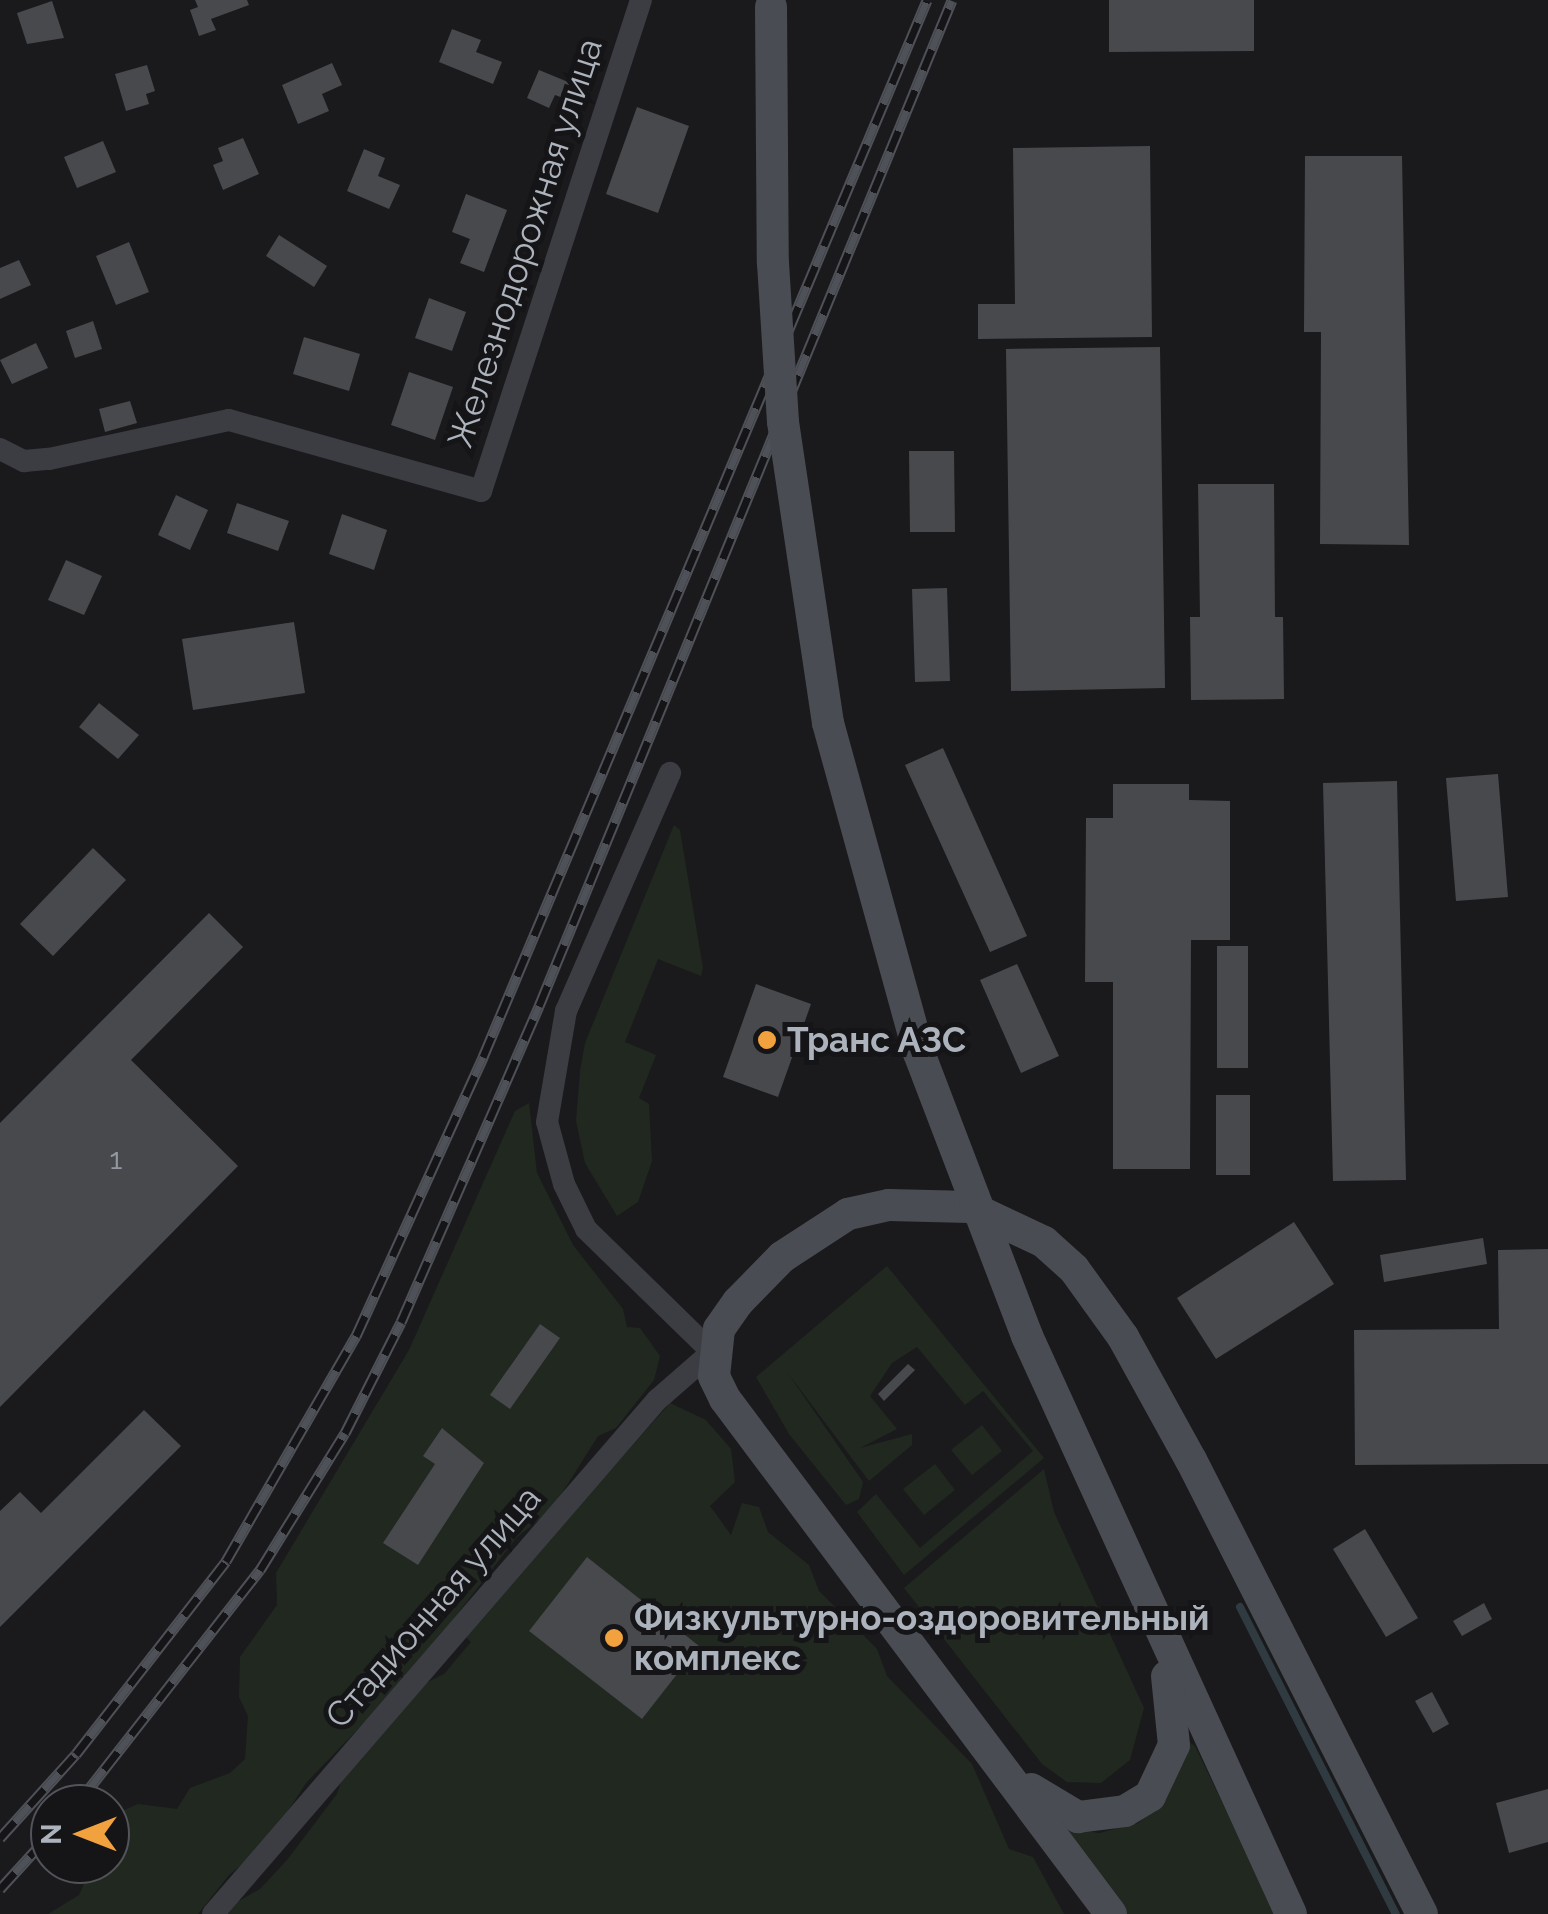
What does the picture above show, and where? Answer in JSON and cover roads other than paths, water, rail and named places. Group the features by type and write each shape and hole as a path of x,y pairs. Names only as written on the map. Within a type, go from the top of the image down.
{"street":[{"name":"Железнодорожная улица","path":"0,449 24,461 49,458 229,420 480,490 641,0"},
{"path":"771,4 773,263 783,422 828,724 918,1053 1027,1336 1151,1615 1291,1914"},
{"path":"670,773 566,1011 547,1122 554,1156 586,1228 712,1352 724,1399 998,1758 1110,1914"},
{"path":"712,1352 719,1329 757,1280 812,1233 848,1214 889,1204 970,1207 1044,1242 1074,1269 1123,1337 1422,1914"},
{"name":"Стадионная улица","path":"213,1914 657,1400 712,1352"},
{"path":"998,1758 1063,1814 1107,1816 1150,1796 1174,1744 1172,1701 1151,1615"}],"waterway":[{"path":"1240,1607 1396,1914"}],"railway":[{"path":"0,1838 76,1754 226,1561 356,1336 483,1057 927,0"},
{"path":"93,1784 260,1570 345,1433 401,1322 539,1006 952,0"},
{"path":"0,1889 30,1856"}],"place":[{"name":"Транс АЗС","path":"767,1040"},
{"name":"Физкультурно-оздоровительный комплекс","path":"614,1638"}]}
